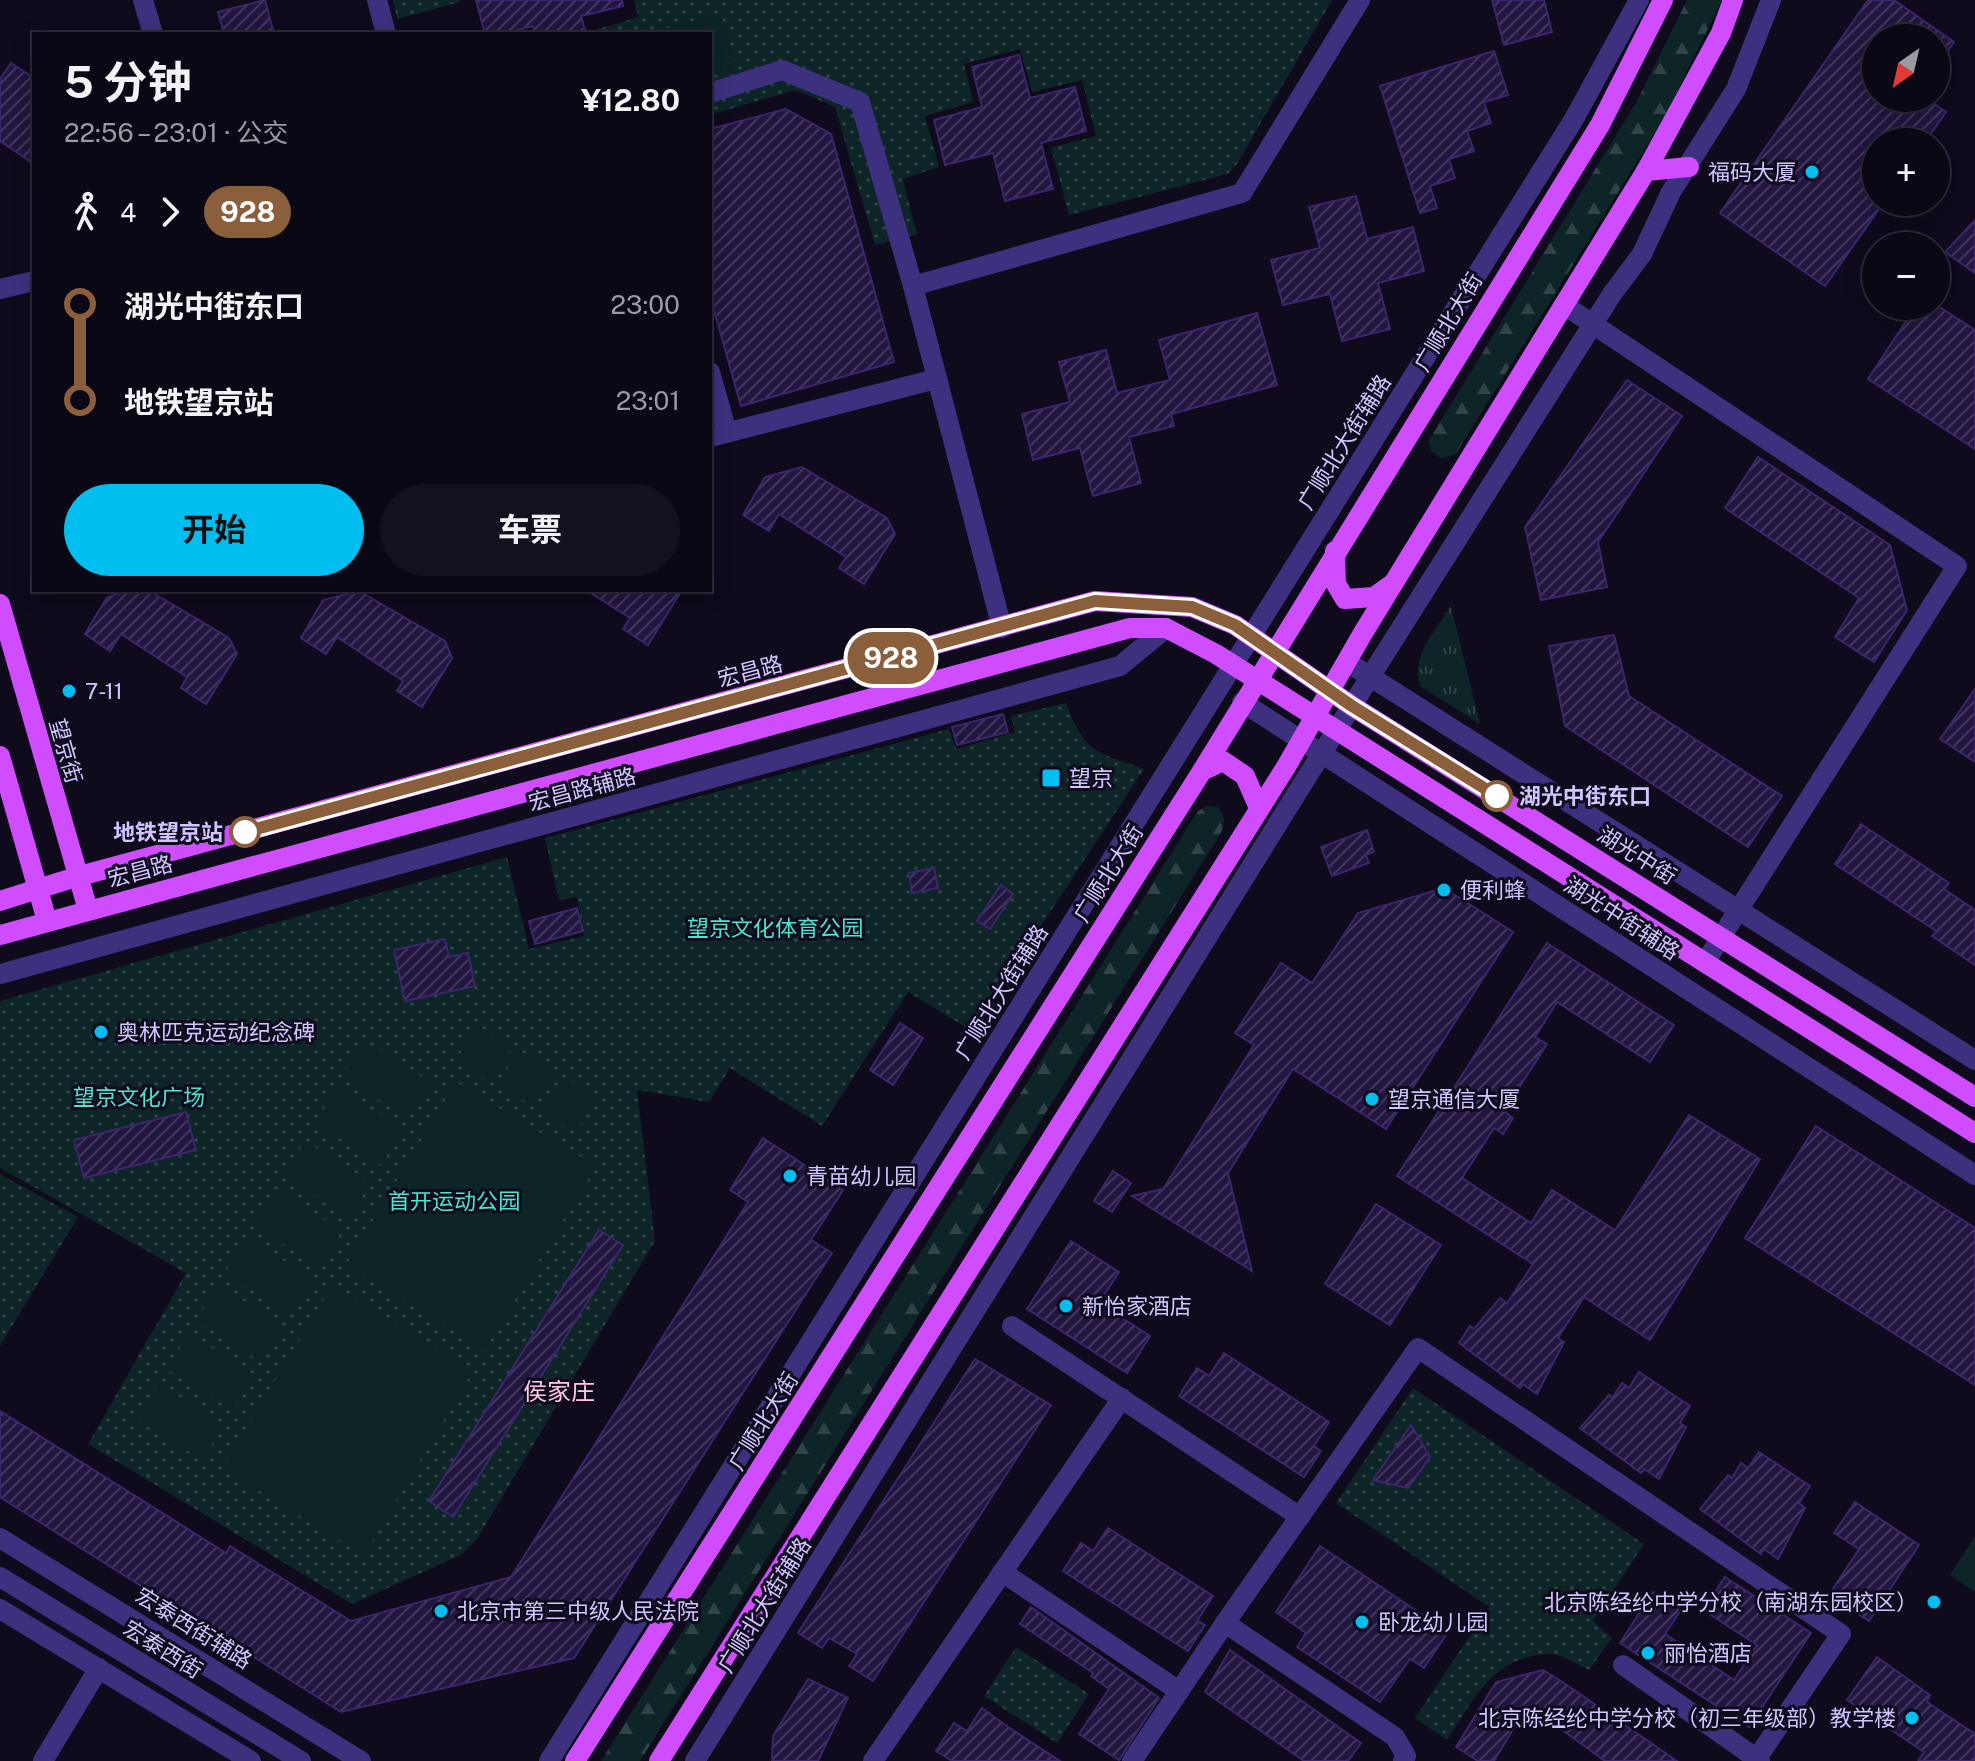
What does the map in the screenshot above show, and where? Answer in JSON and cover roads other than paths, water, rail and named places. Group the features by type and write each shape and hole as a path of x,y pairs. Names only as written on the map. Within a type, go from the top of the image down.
{"main road":[{"name":"广顺北大街","path":"576,1761 1202,771 1273,650 1600,125 1663,0"},
{"path":"659,1761 1302,741 1392,584 1646,171 1721,33 1733,0"},
{"path":"1646,171 1689,167"},
{"path":"1335,551 1336,584 1345,599 1374,597 1392,584"},
{"name":"宏昌路","path":"0,901 76,877 1095,601 1192,607 1243,631"},
{"name":"望京街","path":"0,604 76,877 88,910"},
{"name":"宏昌路","path":"0,935 1130,628 1166,628 1186,636 1257,679"},
{"name":"湖光中街","path":"1243,631 1330,692 1975,1097"},
{"path":"1257,679 1975,1133"},
{"path":"0,756 47,921"},
{"path":"1202,771 1223,761 1245,776 1259,808"}],"street":[{"path":"143,0 152,32"},
{"path":"377,0 385,32"},
{"path":"913,286 1242,193 1360,0"},
{"name":"广顺北大街辅路","path":"549,1761 1234,665 1243,631 1574,119 1639,0"},
{"name":"广顺北大街辅路","path":"695,1761 1336,730 1594,324 1642,254 1671,192 1736,89 1771,0"},
{"path":"712,92 782,70 860,102 913,286 1002,628"},
{"path":"0,289 32,281"},
{"path":"1564,305 1957,566 1706,961"},
{"path":"712,386 719,435 936,379"},
{"name":"宏昌路辅路","path":"0,974 1120,666 1166,628"},
{"path":"1347,662 1975,1060"},
{"name":"湖光中街辅路","path":"1242,702 1975,1175"},
{"path":"1012,1326 1300,1517"},
{"path":"1132,1761 1418,1348 1841,1634 1757,1760 1623,1665"},
{"path":"873,1761 1122,1398"},
{"name":"宏泰西街辅路","path":"0,1538 361,1761"},
{"path":"1002,1572 1179,1691"},
{"name":"宏泰西街","path":"0,1577 301,1761"},
{"path":"0,1609 251,1761"},
{"path":"1225,1623 1395,1737 1406,1756 1403,1761"},
{"path":"43,1761 99,1668"}],"place":[{"name":"福码大厦","path":"1812,172"},
{"name":"7-11","path":"69,691"},
{"name":"望京","path":"1051,778"},
{"name":"湖光中街东口","path":"1497,796"},
{"name":"地铁望京站","path":"245,832"},
{"name":"便利蜂","path":"1444,890"},
{"name":"奥林匹克运动纪念碑","path":"101,1032"},
{"name":"望京通信大厦","path":"1372,1099"},
{"name":"青苗幼儿园","path":"790,1176"},
{"name":"新怡家酒店","path":"1066,1306"},
{"name":"北京陈经纶中学分校（南湖东园校区）","path":"1934,1602"},
{"name":"北京市第三中级人民法院","path":"441,1611"},
{"name":"卧龙幼儿园","path":"1362,1622"},
{"name":"丽怡酒店","path":"1648,1653"},
{"name":"北京陈经纶中学分校（初三年级部）教学楼","path":"1912,1718"}],"district":[{"name":"侯家庄","path":"559,1392"}],"park label":[{"name":"望京文化体育公园","path":"775,928"},
{"name":"望京文化广场","path":"139,1097"},
{"name":"首开运动公园","path":"454,1201"}]}
